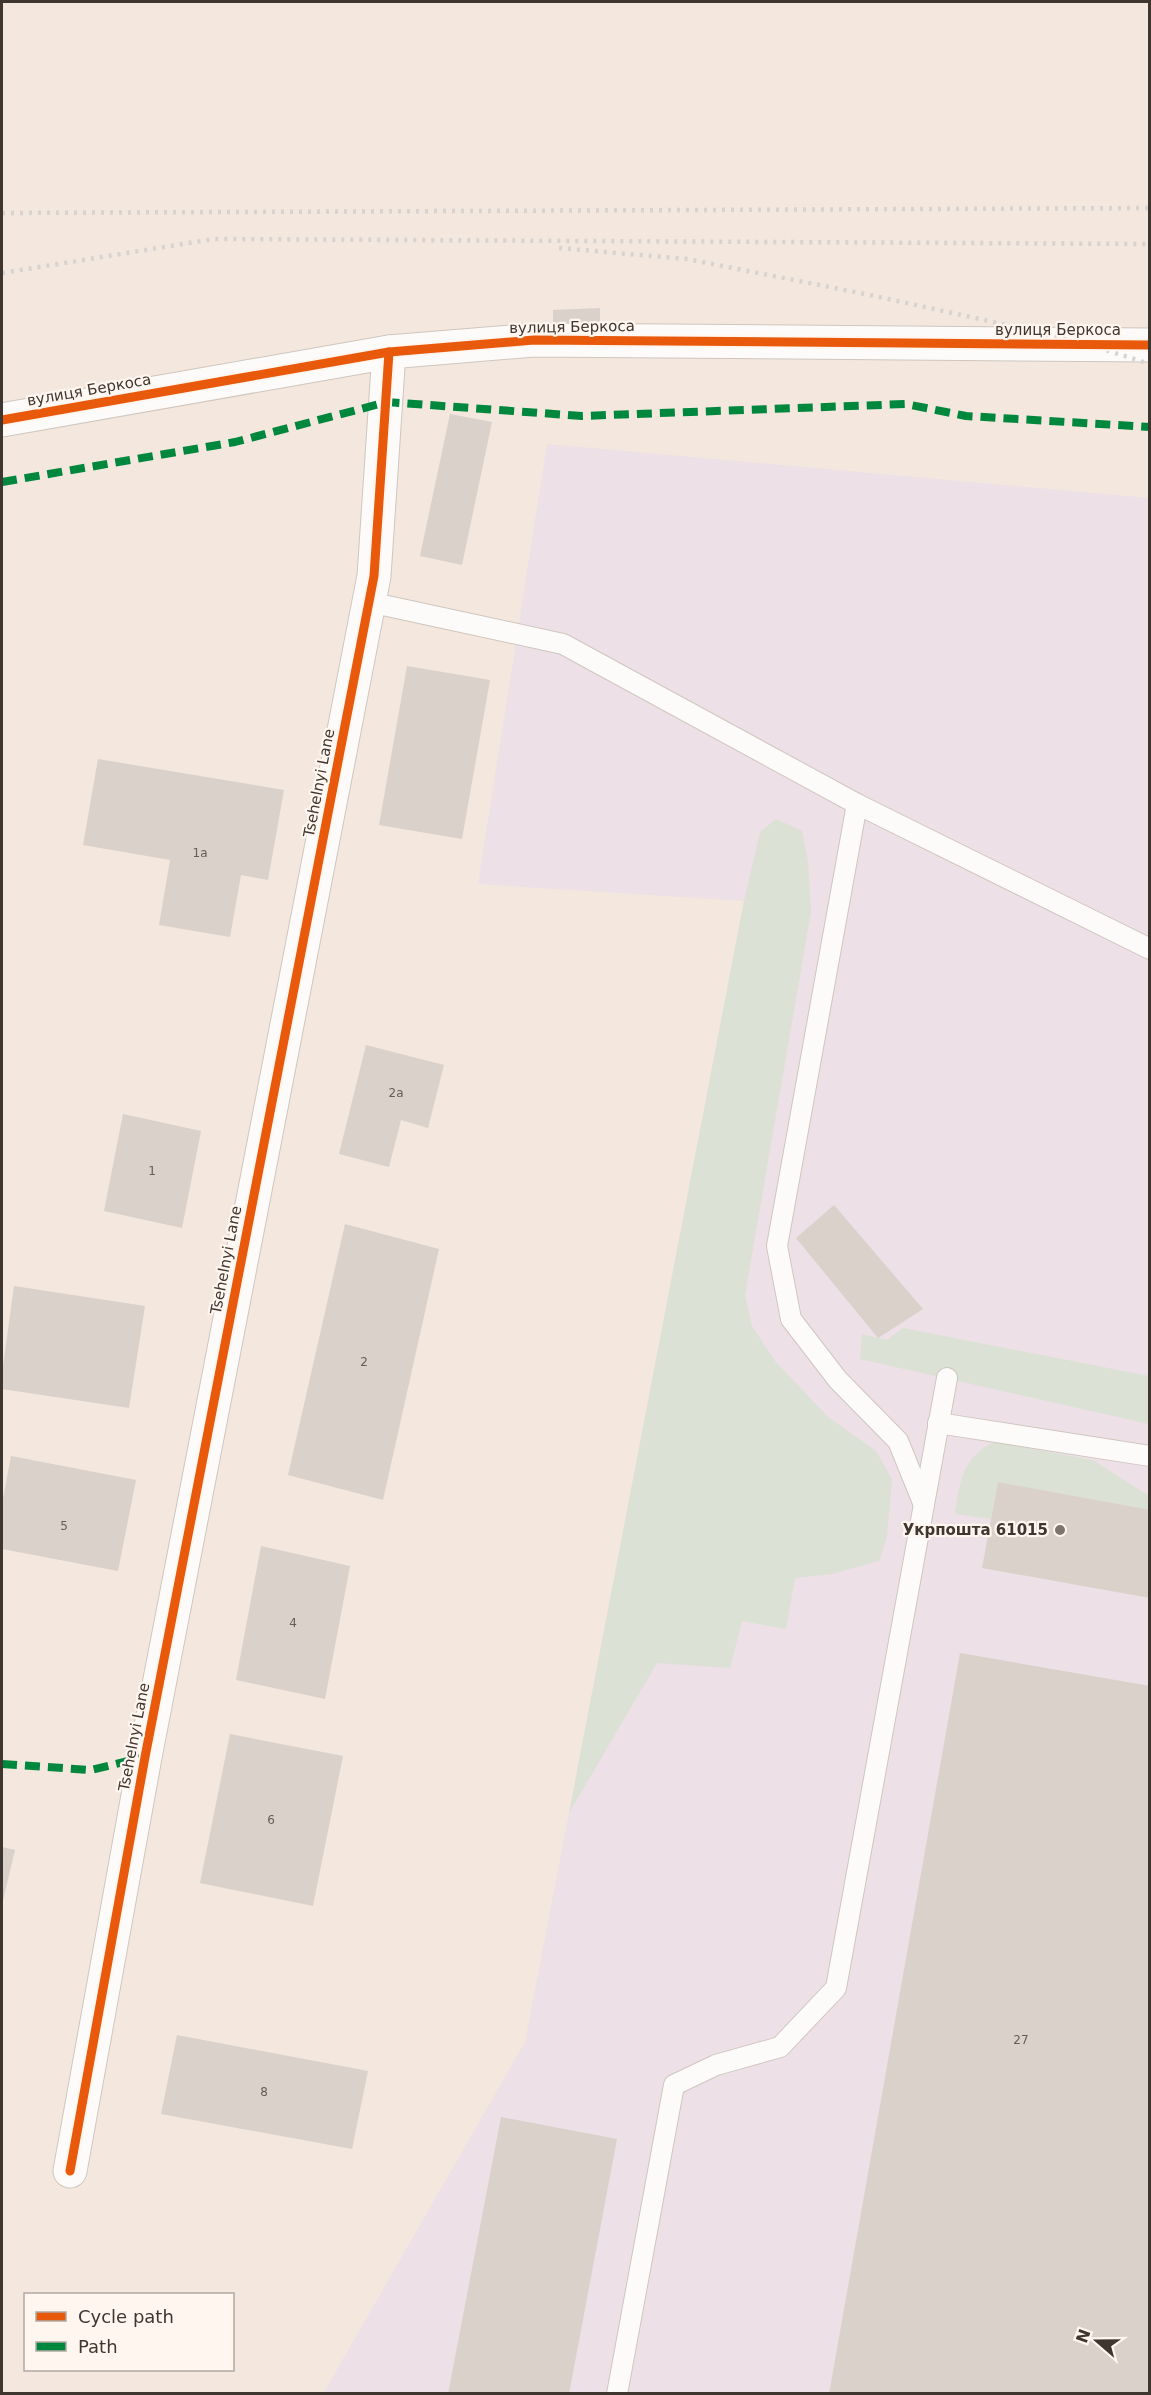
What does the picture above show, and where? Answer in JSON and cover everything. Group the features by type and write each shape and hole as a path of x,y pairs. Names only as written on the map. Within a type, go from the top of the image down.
{"street":[{"name":"вулиця Беркоса","path":"2,420 389,352 534,340 1149,345"},
{"name":"Tsehelnyi Lane","path":"70,2171 145,1757 374,576 389,352"}],"lane":[{"path":"369,602 563,644 857,804 1149,949"},
{"path":"857,804 777,1246 791,1319 838,1380 898,1441 924,1505"},
{"path":"617,2394 674,2085 716,2065 780,2047 836,1988 947,1378"},
{"path":"938,1423 1149,1456"}],"shaded area":[{"path":"547,444 1149,498 1149,2393 323,2394 525,2042 744,901 478,884"},
{"path":"776,819 802,831 808,861 811,912 745,1295 752,1326 775,1361 828,1417 876,1451 892,1479 887,1537 879,1561 832,1574 795,1578 786,1629 742,1621 730,1668 657,1663 569,1813 744,901 760,832"},
{"path":"903,1328 1149,1376 1149,1424 860,1359 862,1334 887,1340"},
{"path":"994,1442 1093,1460 1149,1496 1149,1510 998,1482 991,1519 955,1514 964,1472 975,1455"}],"building":[{"path":"600,308 600,324 553,326 553,310"},
{"path":"450,414 492,422 462,565 420,556"},
{"path":"407,666 490,680 462,839 379,825"},
{"path":"98,759 284,790 268,880 241,875 230,937 159,925 170,860 83,845"},
{"path":"366,1045 444,1065 428,1128 401,1120 389,1167 339,1154"},
{"path":"123,1114 201,1131 182,1228 104,1211"},
{"path":"834,1205 923,1309 878,1338 796,1238"},
{"path":"345,1224 439,1249 383,1500 288,1475"},
{"path":"14,1286 145,1306 129,1408 2,1389 2,1373"},
{"path":"11,1456 136,1480 118,1571 2,1549 2,1504"},
{"path":"998,1482 1150,1510 1150,1598 982,1568"},
{"path":"261,1546 350,1566 325,1699 236,1680"},
{"path":"960,1653 1150,1686 1150,2394 829,2394"},
{"path":"230,1734 343,1756 313,1906 200,1883"},
{"path":"2,1847 15,1850 2,1905"},
{"path":"177,2035 368,2071 352,2149 161,2114"},
{"path":"501,2117 617,2139 569,2394 448,2394"}],"railway":[{"path":"2,213 1150,208"},
{"path":"2,273 214,239 1150,244"},
{"path":"559,248 687,259 989,321 1093,346 1150,364"}],"marked path":[{"path":"2,482 235,442 387,402 582,416 906,404 966,416 1150,427"},
{"path":"2,1764 91,1770 145,1757"}],"cycle path":[{"path":"2,420 389,352 534,340 1150,345"},
{"path":"70,2171 145,1757 374,576 389,352"}],"place":[{"name":"Укрпошта 61015","path":"1060,1530"}]}
